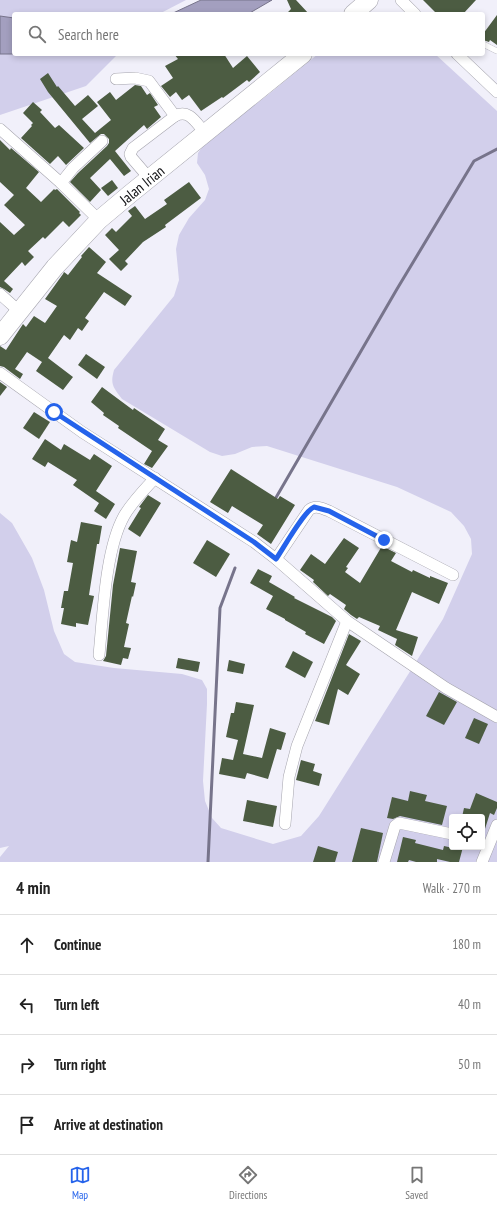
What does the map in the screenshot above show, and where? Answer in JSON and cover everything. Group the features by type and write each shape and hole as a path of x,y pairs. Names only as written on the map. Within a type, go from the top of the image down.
{"main road":[{"path":"355,12 369,0"},
{"name":"Jalan Irian","path":"0,336 55,267 99,220 301,56"}],"street":[{"path":"401,0 413,12"},
{"path":"459,56 497,92"},
{"path":"116,79 135,78 148,81 175,116"},
{"path":"149,178 131,157 130,152 133,148 175,116 181,114 187,114 205,133"},
{"path":"0,129 61,183 99,220"},
{"path":"61,183 73,168 102,141"},
{"path":"0,294 19,311"},
{"path":"0,373 82,432 254,542 276,559 347,621 440,684 497,717"},
{"path":"99,655 108,576 118,528 134,502 155,478"},
{"path":"276,559 309,510 317,507 329,511 453,575"},
{"path":"285,824 289,778 295,751 347,621"},
{"path":"384,862 395,826 398,823 449,833"},
{"path":"482,862 486,842 497,825"}],"lane":[{"path":"485,45 497,51"}],"shaded area":[{"path":"0,0 186,0 163,12 12,12 12,56 116,56 86,86 0,115"},
{"path":"201,0 272,0 251,12 175,12"},
{"path":"0,16 12,18 12,54 0,54"},
{"path":"316,56 437,56 497,111 497,862 0,862 0,857 9,846 0,848 0,513 12,523 32,558 44,590 54,631 64,654 75,662 114,668 182,674 202,680 207,689 203,781 205,801 212,818 221,828 273,844 301,836 319,816 443,619 472,554 471,539 464,526 451,512 397,487 267,446 252,447 235,454 222,456 210,452 122,399 116,391 112,382 114,370 174,296 179,280 176,249 179,235 189,218 205,200 209,189 205,175 197,163 198,153 206,141 269,94"}],"building":[{"path":"287,0 296,0 307,12 288,12 291,9"},
{"path":"423,0 476,0 465,12 435,12"},
{"path":"497,15 497,45 490,40 489,42 485,41 485,31"},
{"path":"176,56 225,56 233,68 247,56 260,72 249,82 247,80 223,98 222,97 201,111 189,95 182,100 176,92 170,97 161,86 173,78 165,66 178,59"},
{"path":"48,73 57,87 58,86 75,106 88,95 98,106 82,119 95,133 111,120 97,102 110,92 116,100 135,85 141,86 147,95 150,93 158,105 154,107 161,117 147,129 144,125 115,151 131,171 124,176 110,159 90,178 101,190 90,202 70,182 107,146 109,139 104,134 101,134 90,143 48,92 40,79"},
{"path":"33,102 42,110 40,112 55,128 59,125 84,148 66,165 58,156 50,164 21,138 33,123 23,113"},
{"path":"0,140 10,150 11,148 39,172 26,188 41,202 54,189 57,189 80,212 79,213 81,215 69,227 63,221 45,239 43,237 28,251 34,257 25,266 22,262 4,281 13,289 10,293 0,287 0,222 14,235 25,225 4,205 14,195 0,182"},
{"path":"112,180 118,188 108,196 101,188"},
{"path":"189,182 201,198 165,225 166,227 143,242 125,261 128,264 121,271 109,259 119,250 105,235 112,228 116,232 132,216 128,211 135,206 145,219 167,204 164,200"},
{"path":"89,247 106,262 97,273 132,296 125,306 104,292 85,318 89,321 82,331 78,328 70,340 64,335 48,358 73,377 63,390 36,371 42,362 27,352 15,369 23,374 20,379 4,367 0,366 0,346 6,350 23,324 26,327 34,316 45,323 57,306 45,299 64,272 68,275"},
{"path":"86,354 105,367 97,379 78,365"},
{"path":"0,382 7,387 0,396"},
{"path":"102,387 133,410 134,408 165,429 158,440 168,446 152,468 144,464 152,451 118,428 119,426 103,415 104,413 91,402"},
{"path":"34,412 50,422 39,439 23,428"},
{"path":"45,439 61,450 64,444 90,460 94,454 112,466 96,491 115,504 106,519 94,511 99,503 73,485 77,480 48,462 45,467 32,459"},
{"path":"231,469 278,499 280,496 295,505 271,544 257,534 263,525 232,506 228,513 210,502"},
{"path":"148,495 161,503 140,537 128,529 141,508 139,507"},
{"path":"81,522 102,526 99,544 97,544 89,595 94,596 88,625 76,623 76,627 61,624 64,608 61,608 64,591 68,591 73,563 67,562 71,540 77,542"},
{"path":"344,538 359,548 346,567 348,568 345,572 360,583 382,546 396,553 391,561 412,572 413,570 430,578 430,576 448,583 439,604 412,592 396,630 418,637 412,656 395,645 397,639 378,630 380,626 359,617 357,619 351,615 344,609 346,605 330,594 328,596 313,582 314,580 300,570 311,554 325,564"},
{"path":"207,540 230,554 216,577 193,563"},
{"path":"120,548 137,551 131,582 136,583 126,623 129,624 124,647 131,648 128,659 123,658 121,665 103,661 106,656 113,585"},
{"path":"258,569 272,576 269,582 295,597 294,598 332,617 336,621 324,644 305,634 306,632 285,619 266,609 273,596 250,583"},
{"path":"349,634 361,641 346,665 360,674 348,695 338,689 329,725 315,721"},
{"path":"293,651 313,662 305,678 285,667"},
{"path":"178,658 200,662 198,672 176,668"},
{"path":"229,660 245,664 243,674 227,671"},
{"path":"439,692 457,702 444,725 426,716"},
{"path":"236,702 254,705 243,754 262,758 270,728 286,733 281,750 277,749 268,779 247,773 245,779 219,774 222,758 233,760 238,740 226,737 231,713 234,713"},
{"path":"474,718 488,724 479,744 465,738"},
{"path":"301,760 315,764 313,771 322,774 319,786 296,780"},
{"path":"410,791 427,795 425,801 447,806 442,825 400,816 393,819 387,818 392,797 408,801"},
{"path":"476,793 497,802 497,808 494,815 490,813 485,829 485,814 463,814 464,808 470,809"},
{"path":"247,800 277,806 273,827 243,821"},
{"path":"361,828 383,833 377,862 352,862"},
{"path":"403,837 416,840 415,843 443,850 444,846 449,847 449,850 462,850 459,862 450,862 437,859 437,862 416,862 409,860 408,862 397,862"},
{"path":"318,846 338,852 335,862 313,862"}],"waterway":[{"path":"274,501 397,289 474,161 497,149"},
{"path":"208,862 220,608 235,568"}],"route":[{"path":"54,412 82,432 254,542 276,559 309,510 314,507 329,511 384,540"}]}
